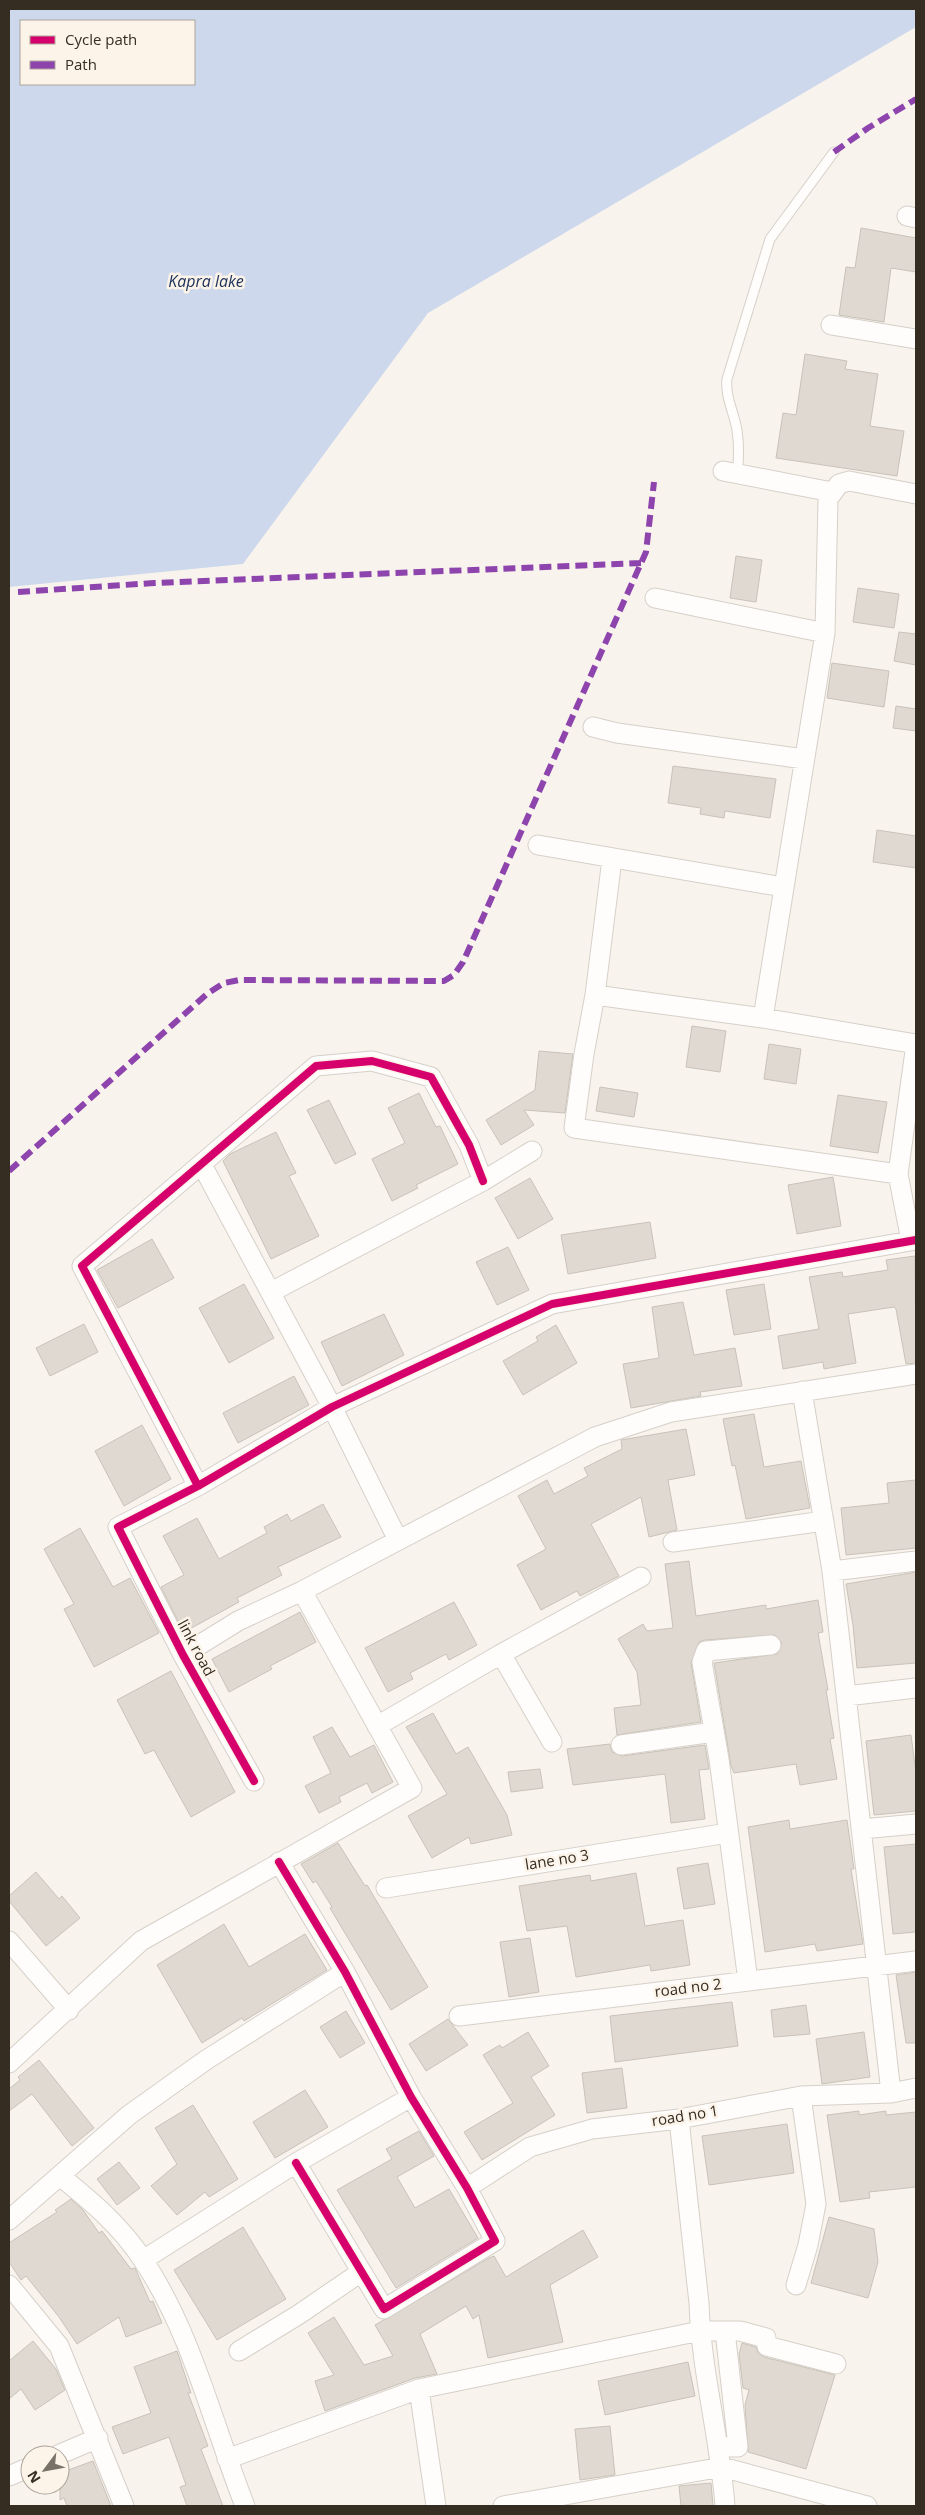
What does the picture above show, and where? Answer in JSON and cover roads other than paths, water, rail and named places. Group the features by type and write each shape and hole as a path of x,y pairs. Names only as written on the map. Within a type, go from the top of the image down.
{"street":[{"path":"831,325 916,338"},
{"path":"730,472 832,492"},
{"path":"763,1018 825,633 826,507 832,492 839,484 849,481 916,494"},
{"path":"655,598 825,633"},
{"path":"593,727 617,733 804,759"},
{"path":"538,845 783,887"},
{"path":"612,859 595,995 584,1054 574,1128 898,1174"},
{"path":"483,1181 469,1145 431,1077 372,1061 316,1066 82,1266 198,1486 332,1407 552,1304 914,1240 898,1174 916,1044 763,1018 595,995"},
{"path":"271,1292 483,1181 532,1151"},
{"path":"202,1164 332,1407 398,1540"},
{"path":"184,1655 238,1621 302,1591 595,1437 671,1412 916,1374"},
{"path":"802,1391 832,1571 891,2093"},
{"name":"link road","path":"198,1486 118,1526 184,1655 254,1781"},
{"path":"673,1542 824,1521"},
{"path":"832,1571 916,1561"},
{"path":"377,1726 501,1654 641,1577"},
{"path":"9,2063 141,1941 412,1788 302,1591"},
{"path":"748,1981 702,1655 706,1651 771,1645"},
{"path":"501,1654 552,1742"},
{"path":"846,1696 916,1688"},
{"path":"621,1745 714,1732"},
{"path":"862,1829 916,1824"},
{"name":"lane no 3","path":"386,1888 728,1833"},
{"path":"279,1862 345,1972 411,2097 467,2188 495,2241 384,2309 296,2163"},
{"path":"9,1941 68,2010"},
{"name":"road no 2","path":"459,2016 916,1961"},
{"path":"9,2220 128,2115 206,2060 345,1972"},
{"name":"road no 1","path":"467,2188 510,2158 530,2147 547,2140 592,2129 679,2118 801,2096 891,2093 916,2088"},
{"path":"796,2285 808,2245 816,2204 801,2096"},
{"path":"143,2260 296,2163 411,2097"},
{"path":"679,2118 699,2303 700,2331 722,2467 725,2506"},
{"path":"60,2176 104,2212 143,2260 184,2335 245,2506"},
{"path":"238,2351 298,2315 362,2272"},
{"path":"9,2285 59,2346 98,2438 124,2506"},
{"path":"227,2459 419,2389 700,2331 740,2330 766,2338 767,2346 836,2364"},
{"path":"719,2447 738,2447 725,2331"},
{"path":"419,2389 436,2506"},
{"path":"70,2450 98,2438"},
{"path":"503,2506 722,2467 867,2506"}],"lane":[{"path":"730,472 737,430 726,389 726,379 770,239 834,152"}],"water":[{"name":"Kapra lake","path":"9,9 916,9 916,27 428,313 243,564 9,587"}]}
